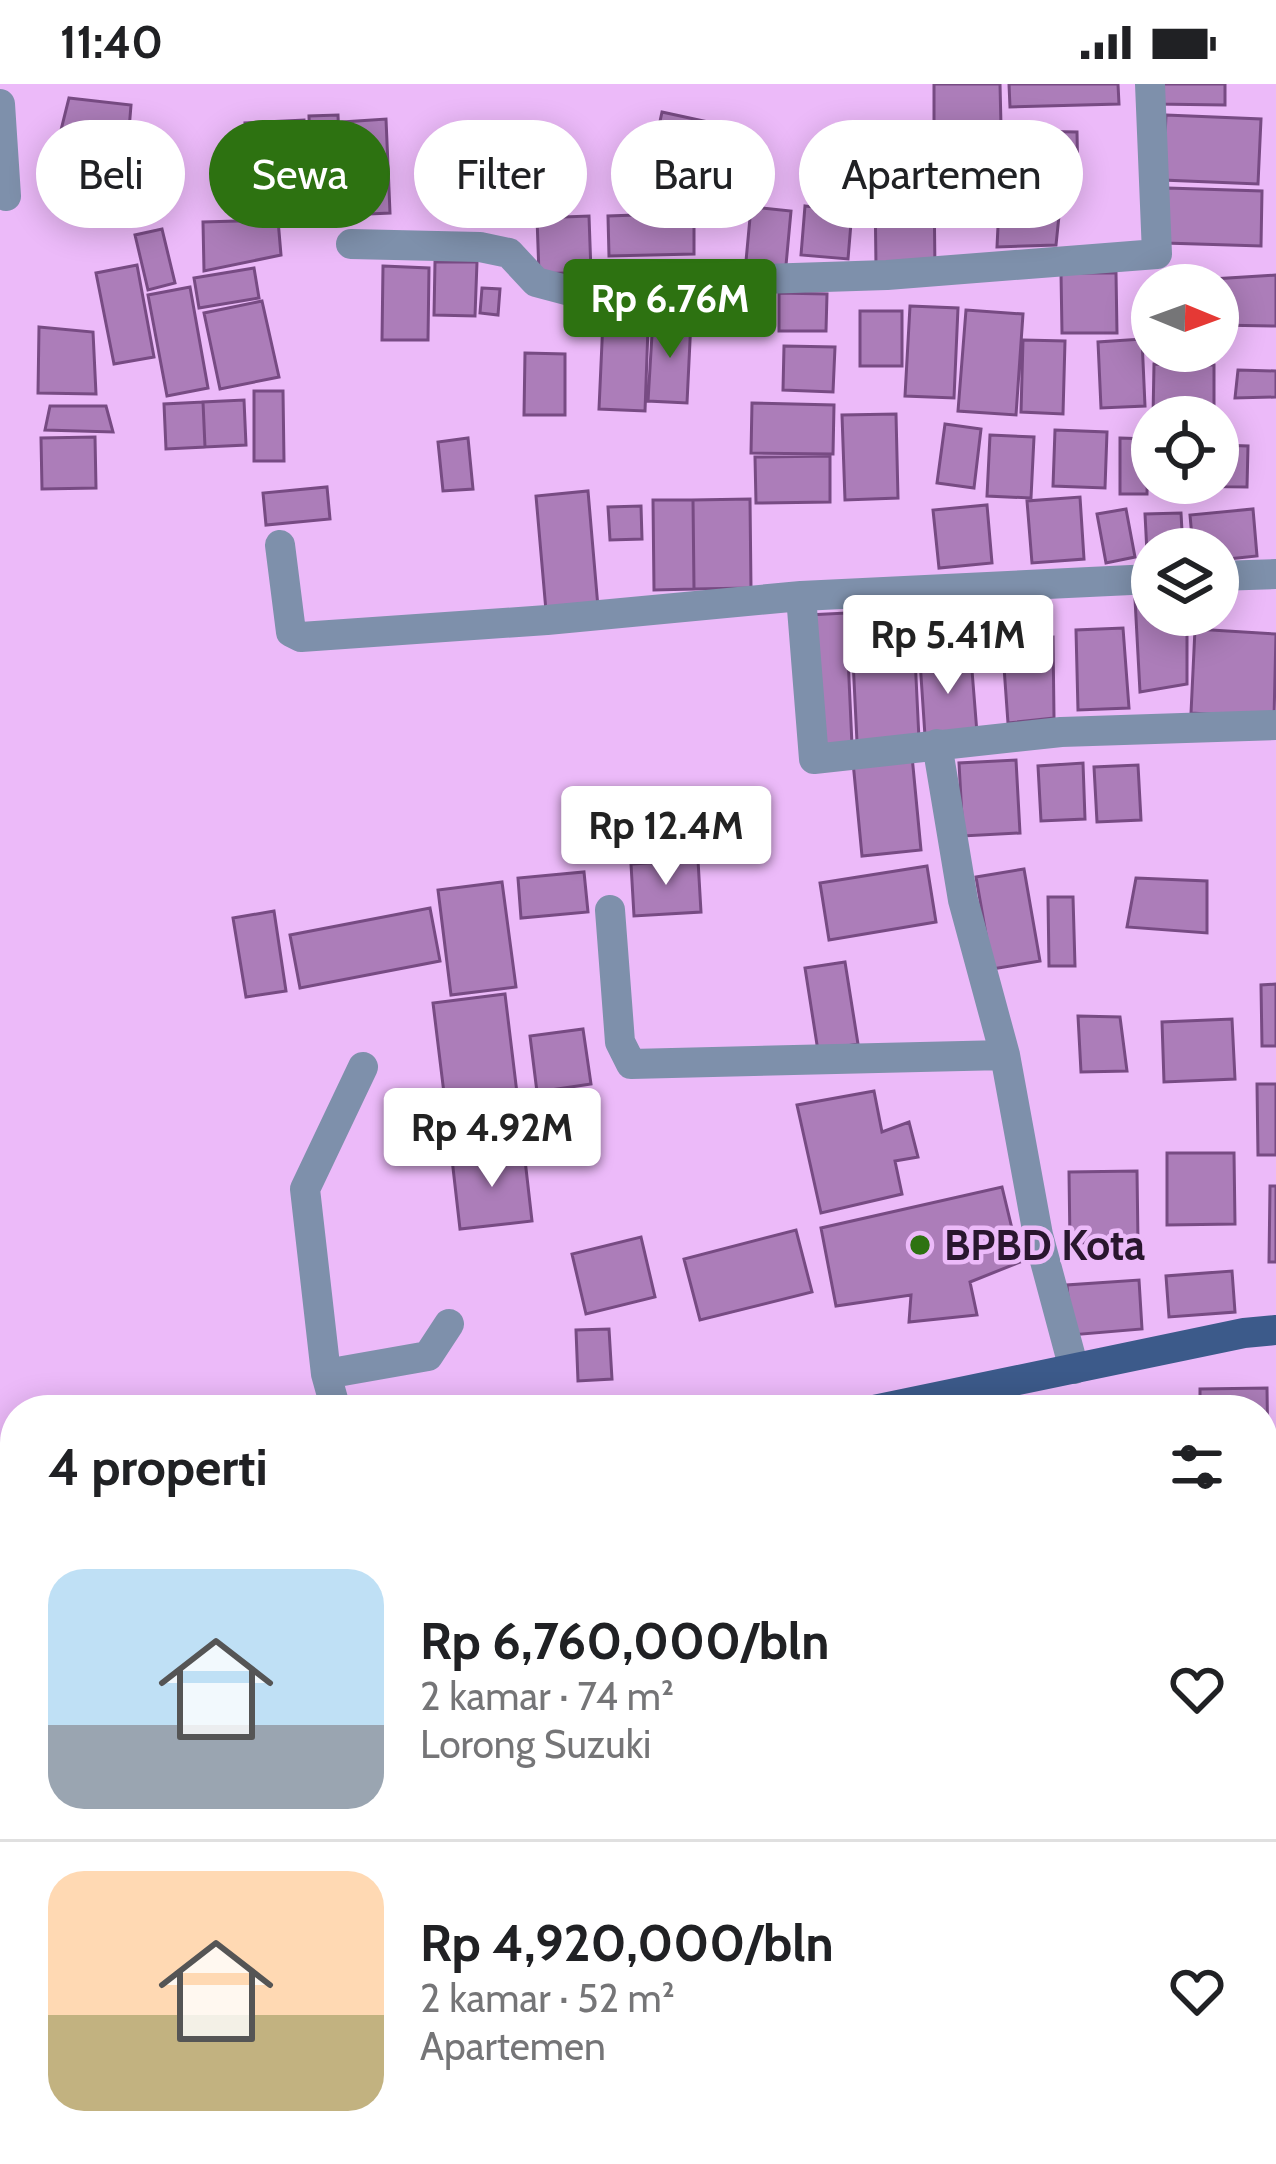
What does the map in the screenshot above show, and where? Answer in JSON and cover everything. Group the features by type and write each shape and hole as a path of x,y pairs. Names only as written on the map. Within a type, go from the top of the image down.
{"main road":[{"path":"949,1395 1276,1330"}],"street":[{"path":"351,244 480,247 509,253 536,282 585,295 669,282 921,273 1157,254 1150,84"},
{"path":"0,104 6,196"},
{"path":"280,545 291,632 301,637 801,596 1131,580"},
{"path":"1239,575 1276,574"},
{"path":"801,596 814,759 1061,732 1276,725"},
{"path":"938,744 962,900 1005,1055 1038,1234 1074,1370"},
{"path":"610,910 620,1042 631,1064 1005,1055"},
{"path":"332,1395 305,1189 363,1067"},
{"path":"326,1374 428,1356 449,1324"}],"building":[{"path":"934,84 1000,84 1001,120 934,120"},
{"path":"1009,84 1118,84 1119,104 1010,107"},
{"path":"1155,84 1225,84 1225,105 1154,104"},
{"path":"69,98 131,105 130,120 64,120"},
{"path":"662,112 699,120 660,120"},
{"path":"338,115 338,120 309,120 309,116"},
{"path":"1166,115 1261,119 1258,184 1163,180"},
{"path":"1167,188 1262,191 1261,246 1165,243"},
{"path":"775,209 791,211 785,276 745,272 749,228 775,228"},
{"path":"587,216 591,272 539,274 537,228 587,228"},
{"path":"608,216 611,228 694,228 694,254 609,256"},
{"path":"203,222 209,222 209,228 279,228 281,255 204,271"},
{"path":"803,228 851,228 848,259 801,255"},
{"path":"876,228 935,228 935,270 876,267"},
{"path":"998,228 1058,228 1056,245 997,247"},
{"path":"162,229 175,283 148,290 135,235"},
{"path":"435,262 477,262 475,316 434,315"},
{"path":"137,265 154,357 114,364 96,273"},
{"path":"383,266 429,268 428,340 382,340"},
{"path":"254,268 259,298 199,308 194,278"},
{"path":"1061,273 1116,273 1117,333 1062,333"},
{"path":"1276,275 1276,326 1239,325 1239,277"},
{"path":"190,287 208,388 167,396 148,295"},
{"path":"482,288 500,289 498,315 480,313"},
{"path":"779,293 827,294 826,331 779,331"},
{"path":"604,298 649,300 645,411 599,409"},
{"path":"262,301 279,377 220,389 204,313"},
{"path":"910,306 958,308 954,398 905,396"},
{"path":"966,310 1023,314 1016,415 958,411"},
{"path":"860,311 902,311 902,366 860,366"},
{"path":"653,318 691,320 687,403 648,401"},
{"path":"39,327 93,332 96,394 38,393"},
{"path":"1023,340 1065,341 1063,414 1021,412"},
{"path":"1131,340 1131,372 1143,372 1145,396 1131,396 1131,407 1101,408 1098,342"},
{"path":"784,346 835,347 833,392 783,390"},
{"path":"525,353 565,354 565,415 524,415"},
{"path":"1239,370 1276,371 1276,397 1235,396"},
{"path":"1154,372 1214,372 1214,396 1153,396"},
{"path":"254,391 283,391 284,461 254,461"},
{"path":"244,400 246,445 205,447 203,402"},
{"path":"203,402 205,447 166,449 164,404"},
{"path":"752,403 834,405 833,454 751,453"},
{"path":"50,406 106,406 113,432 45,430"},
{"path":"896,414 898,498 845,500 842,415"},
{"path":"945,424 981,429 974,488 937,483"},
{"path":"1055,430 1107,432 1105,488 1053,486"},
{"path":"990,435 1034,437 1031,498 987,496"},
{"path":"95,437 96,488 42,489 41,438"},
{"path":"468,438 473,489 443,491 438,442"},
{"path":"1120,438 1131,438 1131,494 1120,494"},
{"path":"1239,446 1248,446 1247,487 1239,487"},
{"path":"830,456 830,502 756,503 755,457"},
{"path":"327,487 330,519 266,525 263,493"},
{"path":"588,491 598,607 546,611 536,496"},
{"path":"1080,497 1084,559 1032,563 1027,501"},
{"path":"750,499 751,588 694,589 693,500"},
{"path":"653,500 693,500 694,589 654,590"},
{"path":"987,505 992,563 939,568 933,510"},
{"path":"641,506 642,539 610,540 608,507"},
{"path":"1126,509 1131,558 1106,563 1097,514"},
{"path":"1253,509 1257,556 1239,558 1239,528 1191,528 1190,515"},
{"path":"1181,513 1182,528 1146,528 1145,514"},
{"path":"928,602 971,603 970,643 926,642"},
{"path":"846,613 852,745 815,748 808,615"},
{"path":"913,616 919,739 857,742 851,619"},
{"path":"1123,628 1129,708 1078,710 1076,630"},
{"path":"1276,634 1274,718 1191,713 1195,636"},
{"path":"1137,636 1187,636 1187,684 1140,692"},
{"path":"1053,637 1054,718 1008,723 1002,639"},
{"path":"971,658 977,733 925,736 920,661"},
{"path":"912,756 921,850 862,856 853,762"},
{"path":"1016,760 1020,833 963,836 959,763"},
{"path":"1083,763 1085,819 1041,821 1038,766"},
{"path":"1138,765 1141,820 1097,822 1094,767"},
{"path":"698,860 701,912 634,916 631,864"},
{"path":"927,866 936,922 829,940 820,883"},
{"path":"1024,869 1040,961 992,969 976,877"},
{"path":"584,872 588,912 521,918 518,878"},
{"path":"1136,878 1207,881 1207,933 1127,927"},
{"path":"502,882 516,987 451,995 438,890"},
{"path":"1048,897 1073,897 1075,966 1049,966"},
{"path":"430,908 440,961 300,988 290,935"},
{"path":"274,911 286,991 246,997 233,918"},
{"path":"845,962 858,1044 818,1051 805,968"},
{"path":"1276,984 1276,1046 1262,1046 1261,985"},
{"path":"505,994 524,1151 452,1159 433,1003"},
{"path":"1078,1016 1120,1017 1127,1071 1081,1072"},
{"path":"1232,1019 1235,1079 1164,1082 1162,1022"},
{"path":"583,1029 591,1084 537,1092 530,1036"},
{"path":"1257,1084 1276,1084 1276,1155 1258,1155"},
{"name":"BPBD Kota","path":"874,1091 882,1132 909,1122 918,1157 895,1161 902,1194 821,1213 797,1105"},
{"path":"524,1151 532,1221 460,1229 452,1159"},
{"path":"1167,1153 1234,1153 1235,1224 1167,1225"},
{"path":"1137,1171 1138,1242 1070,1243 1069,1172"},
{"path":"1270,1186 1276,1186 1276,1262 1269,1262"},
{"name":"BPBD Kota","path":"1002,1187 1020,1262 970,1282 977,1315 909,1322 911,1295 836,1306 821,1228"},
{"path":"796,1230 812,1292 700,1320 684,1259"},
{"path":"641,1237 655,1297 586,1314 572,1254"},
{"path":"1232,1271 1235,1312 1169,1317 1166,1276"},
{"path":"1139,1280 1142,1329 1071,1335 1067,1285"},
{"path":"609,1329 612,1379 578,1381 576,1330"},
{"path":"1267,1388 1267,1395 1200,1395 1200,1389"}],"place":[{"name":"BPBD Kota","path":"920,1245"}]}
